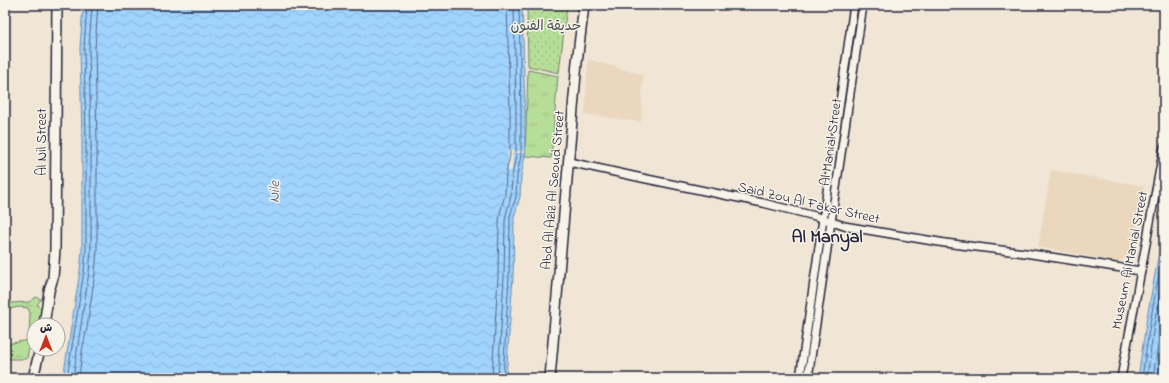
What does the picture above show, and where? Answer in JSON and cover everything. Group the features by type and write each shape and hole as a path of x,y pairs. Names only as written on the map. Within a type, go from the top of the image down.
{"main road":[{"name":"Al Nil Street","path":"45,317 49,291 53,278 55,249 57,5"},
{"name":"Abd Al Aziz Al Seoud Street","path":"550,378 577,62 584,5"},
{"path":"33,378 38,357"}],"street":[{"name":"Al Manial Street","path":"800,378 827,220 854,5"},
{"name":"Al Manial Street","path":"827,220 863,5"},
{"name":"Museum Al Manial Street","path":"1121,378 1164,147"},
{"name":"Said Zou Al Fakar Street","path":"569,162 763,203 844,226 945,244 1141,271"},
{"name":"Al Manial Street","path":"808,378 821,261"}],"shaded area":[{"path":"588,59 643,75 641,122 585,114"},
{"path":"1051,170 1144,186 1131,255 1118,262 1038,247"}],"green space":[{"name":"حديقة الفنون","path":"527,5 567,5 559,73 528,66"},
{"path":"528,70 558,76 551,158 525,156"},
{"path":"36,297 41,299 37,305 42,309 40,317 30,317 28,308 19,307 9,309 10,303 29,302"},
{"path":"26,341 27,359 5,359 6,344"}],"water":[{"name":"Nile","path":"83,5 522,5 525,156 521,176 520,197 514,217 513,277 506,378 63,378 82,250 80,48"},
{"path":"1164,225 1164,378 1138,378 1146,323"}],"pier":[{"path":"508,150 525,151 525,153 513,153 512,171 508,171"}],"district":[{"name":"Al Manyal","path":"827,236"}]}
